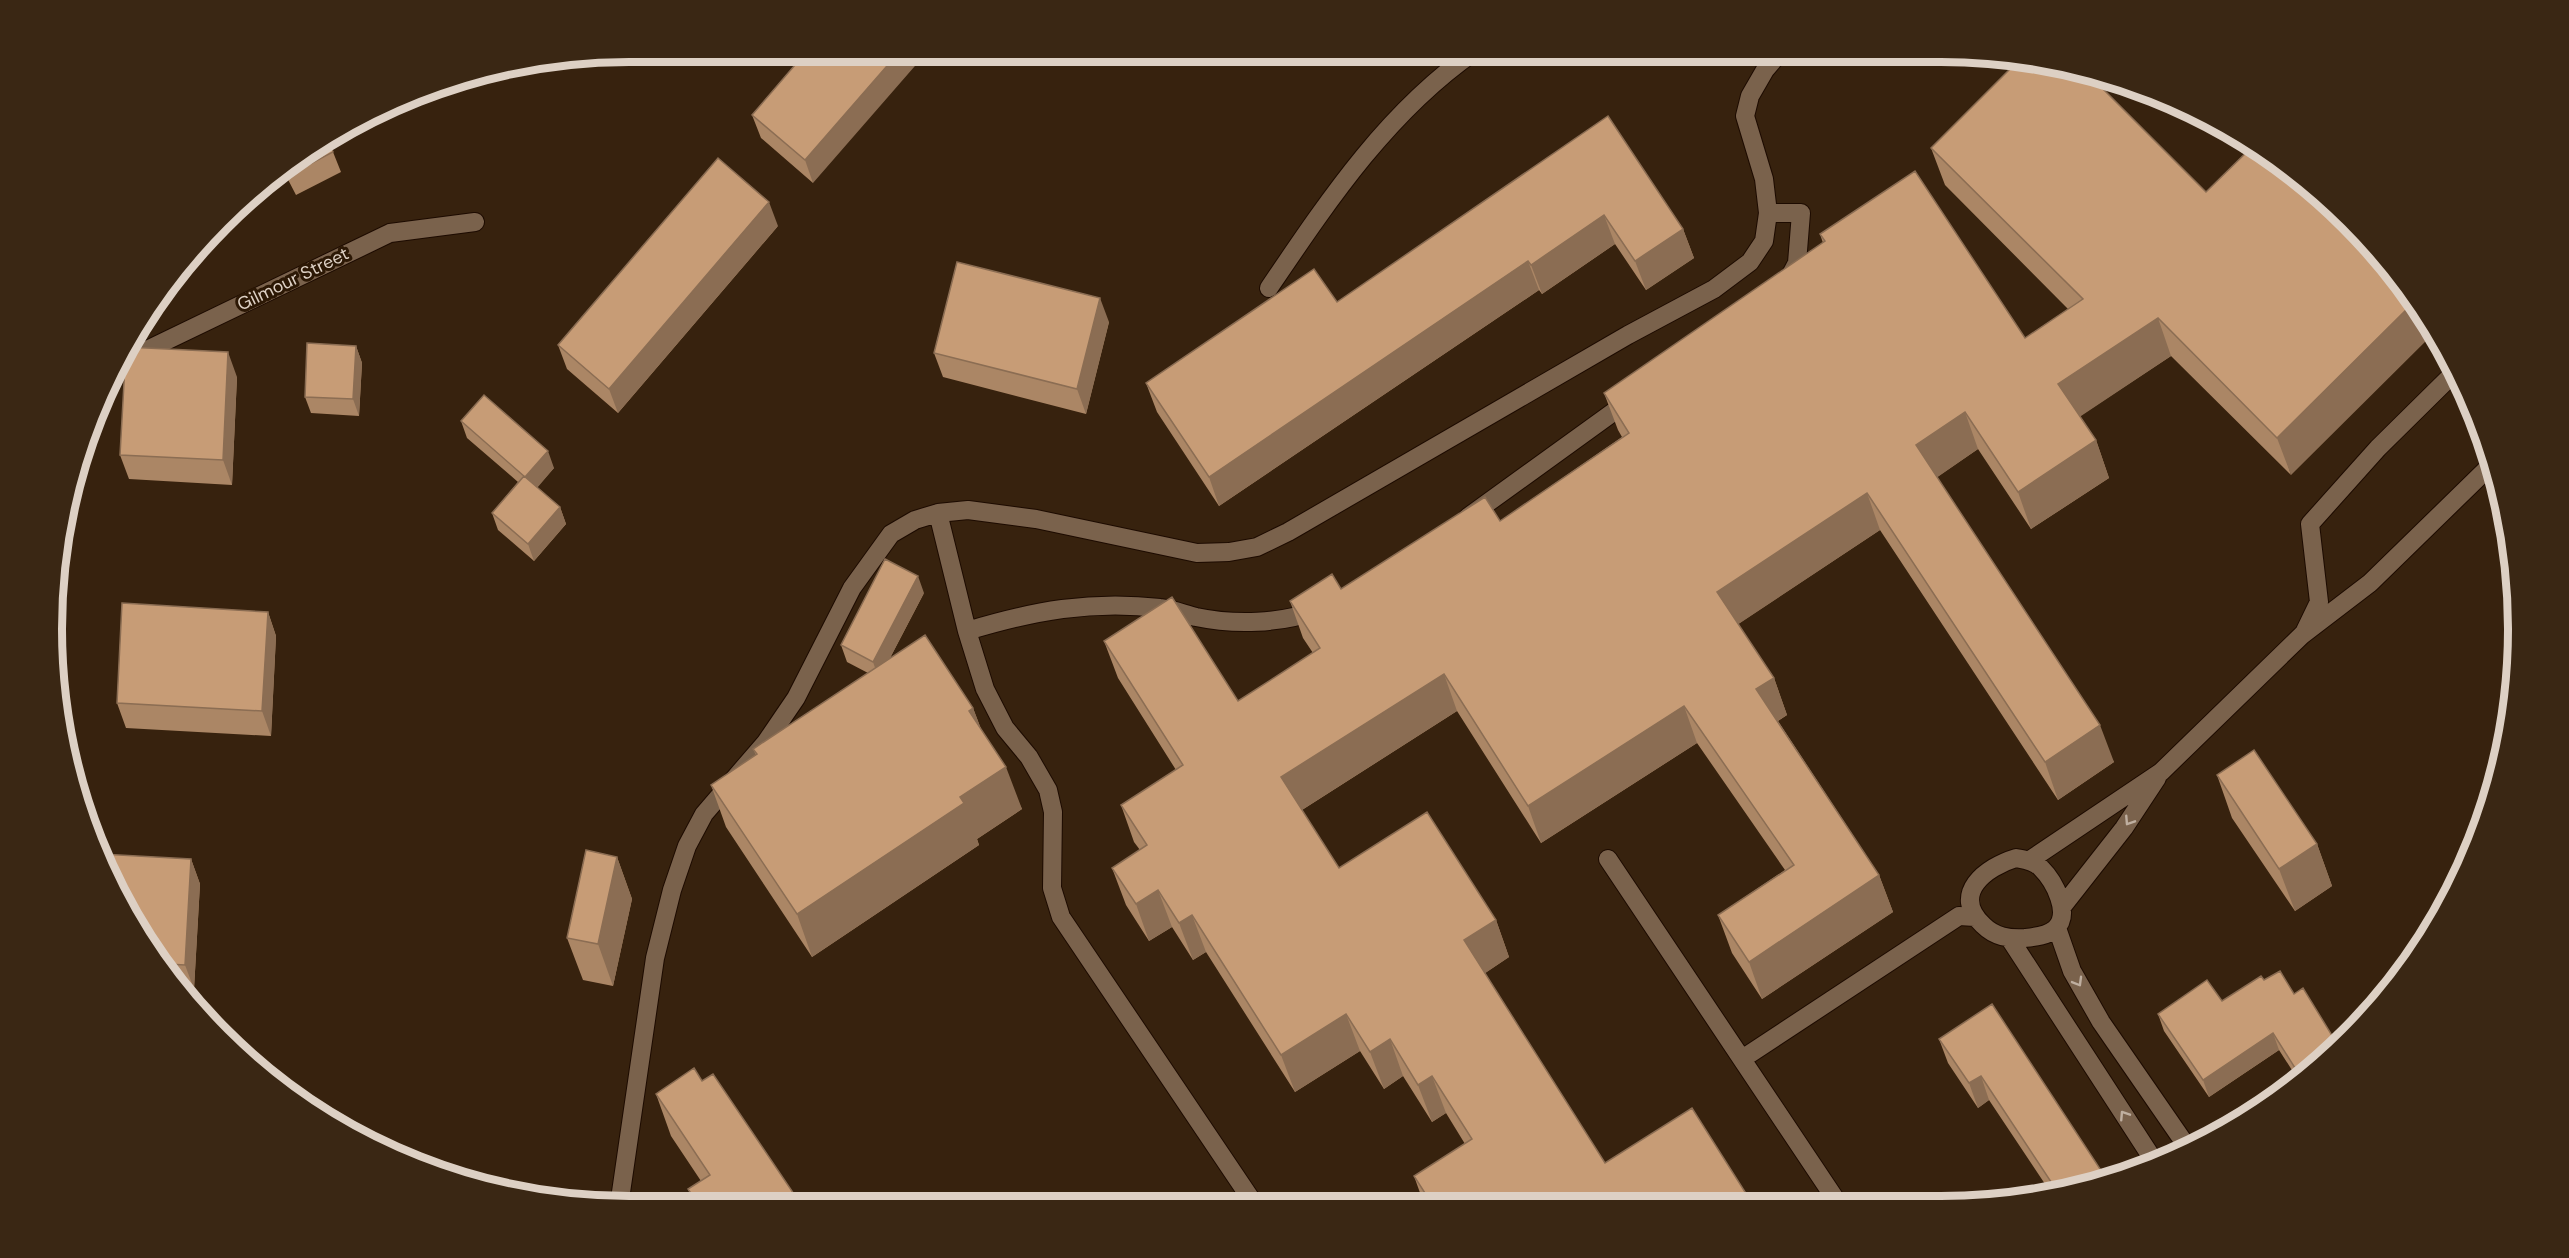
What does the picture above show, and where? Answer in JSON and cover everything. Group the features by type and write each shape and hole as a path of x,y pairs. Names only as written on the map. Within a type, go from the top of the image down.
{"street":[{"path":"1269,288 1343,180 1439,76 1461,61"},
{"path":"620,1196 655,958 672,890 687,846 704,814 766,742 796,698 852,588 872,557 891,534 915,520 938,513 968,510 999,513 1197,553 1230,552 1257,547 1288,532 1628,335 1714,289 1750,262 1764,241 1768,213 1764,179 1745,116 1750,96 1773,61"},
{"path":"1768,213 1802,213 1797,262 1786,284 1778,291"},
{"name":"Gilmour Street","path":"131,358 390,233 475,222"},
{"path":"2302,635 2319,602 2310,524 2378,448 2449,378"},
{"path":"1456,526 1646,388"},
{"path":"2030,860 2161,772 2302,635 2370,583 2485,471"},
{"path":"938,513 967,631 985,689 1005,728 1029,757 1048,790 1053,812 1052,888 1062,918 1249,1196"},
{"path":"967,631 1016,616 1061,607 1103,604 1162,608 1198,617 1271,621 1303,616 1330,605"},
{"path":"2062,907 2124,828 2161,772"},
{"path":"2016,858 2030,860 2041,867 2050,880 2062,907 2062,918 2057,928 2038,936 2010,939 1984,927 1975,917 1970,907 1971,894 1979,878 2001,863 2016,858"},
{"path":"1608,859 1833,1196"},
{"path":"1742,1059 1959,916 1975,917"},
{"path":"2057,928 2072,971 2102,1022 2183,1141"},
{"path":"2010,939 2150,1155"}],"building":[{"path":"798,61 891,61 805,160 752,115"},
{"path":"2013,66 2051,72 2099,85 2206,192 2247,152 2255,157 2314,202 2341,228 2367,255 2408,308 2277,438 2158,318 2058,384 2096,440 2018,492 1965,412 1916,445 2100,725 2045,762 1867,493 1717,592 1774,678 1756,689 1879,875 1749,962 1718,915 1794,865 1684,706 1528,806 1444,674 1281,777 1339,868 1427,812 1496,920 1464,940 1605,1163 1692,1108 1748,1196 1427,1196 1414,1176 1472,1139 1432,1076 1418,1085 1390,1039 1370,1052 1346,1014 1281,1055 1192,915 1179,923 1158,890 1136,904 1112,868 1147,845 1121,805 1183,765 1104,641 1172,597 1238,701 1320,648 1290,601 1332,574 1341,589 1485,497 1500,521 1629,433 1604,393 1825,241 1820,234 1915,171 2025,338 2083,299 1931,148"},
{"path":"1608,116 1683,229 1635,261 1604,215 1531,265 1528,261 1209,477 1146,383 1314,269 1337,302"},
{"path":"331,147 333,152 291,174"},
{"path":"718,158 769,202 609,389 558,345"},
{"path":"957,262 1100,298 1077,389 934,353"},
{"path":"307,343 356,346 353,399 305,397"},
{"path":"137,348 228,352 223,460 120,455 125,369"},
{"path":"484,395 548,451 525,477 461,421"},
{"path":"524,476 560,507 528,544 492,513"},
{"path":"885,559 918,576 873,662 841,645"},
{"path":"122,603 268,612 262,711 117,703"},
{"path":"925,635 973,708 969,711 1006,767 960,797 964,803 797,914 711,785 757,754 753,749"},
{"path":"2254,750 2317,844 2279,869 2217,775"},
{"path":"586,850 617,857 598,944 567,938"},
{"path":"109,854 191,859 185,965 172,964 157,944 120,880"},
{"path":"2280,971 2294,994 2303,988 2333,1037 2314,1056 2295,1068 2273,1033 2203,1080 2158,1014 2207,980 2222,1001 2261,976 2264,980"},
{"path":"1992,1004 2102,1172 2053,1185 1981,1076 1969,1083 1939,1039"},
{"path":"694,1068 702,1081 713,1074 795,1196 693,1196 688,1189 710,1175 656,1094"}]}
